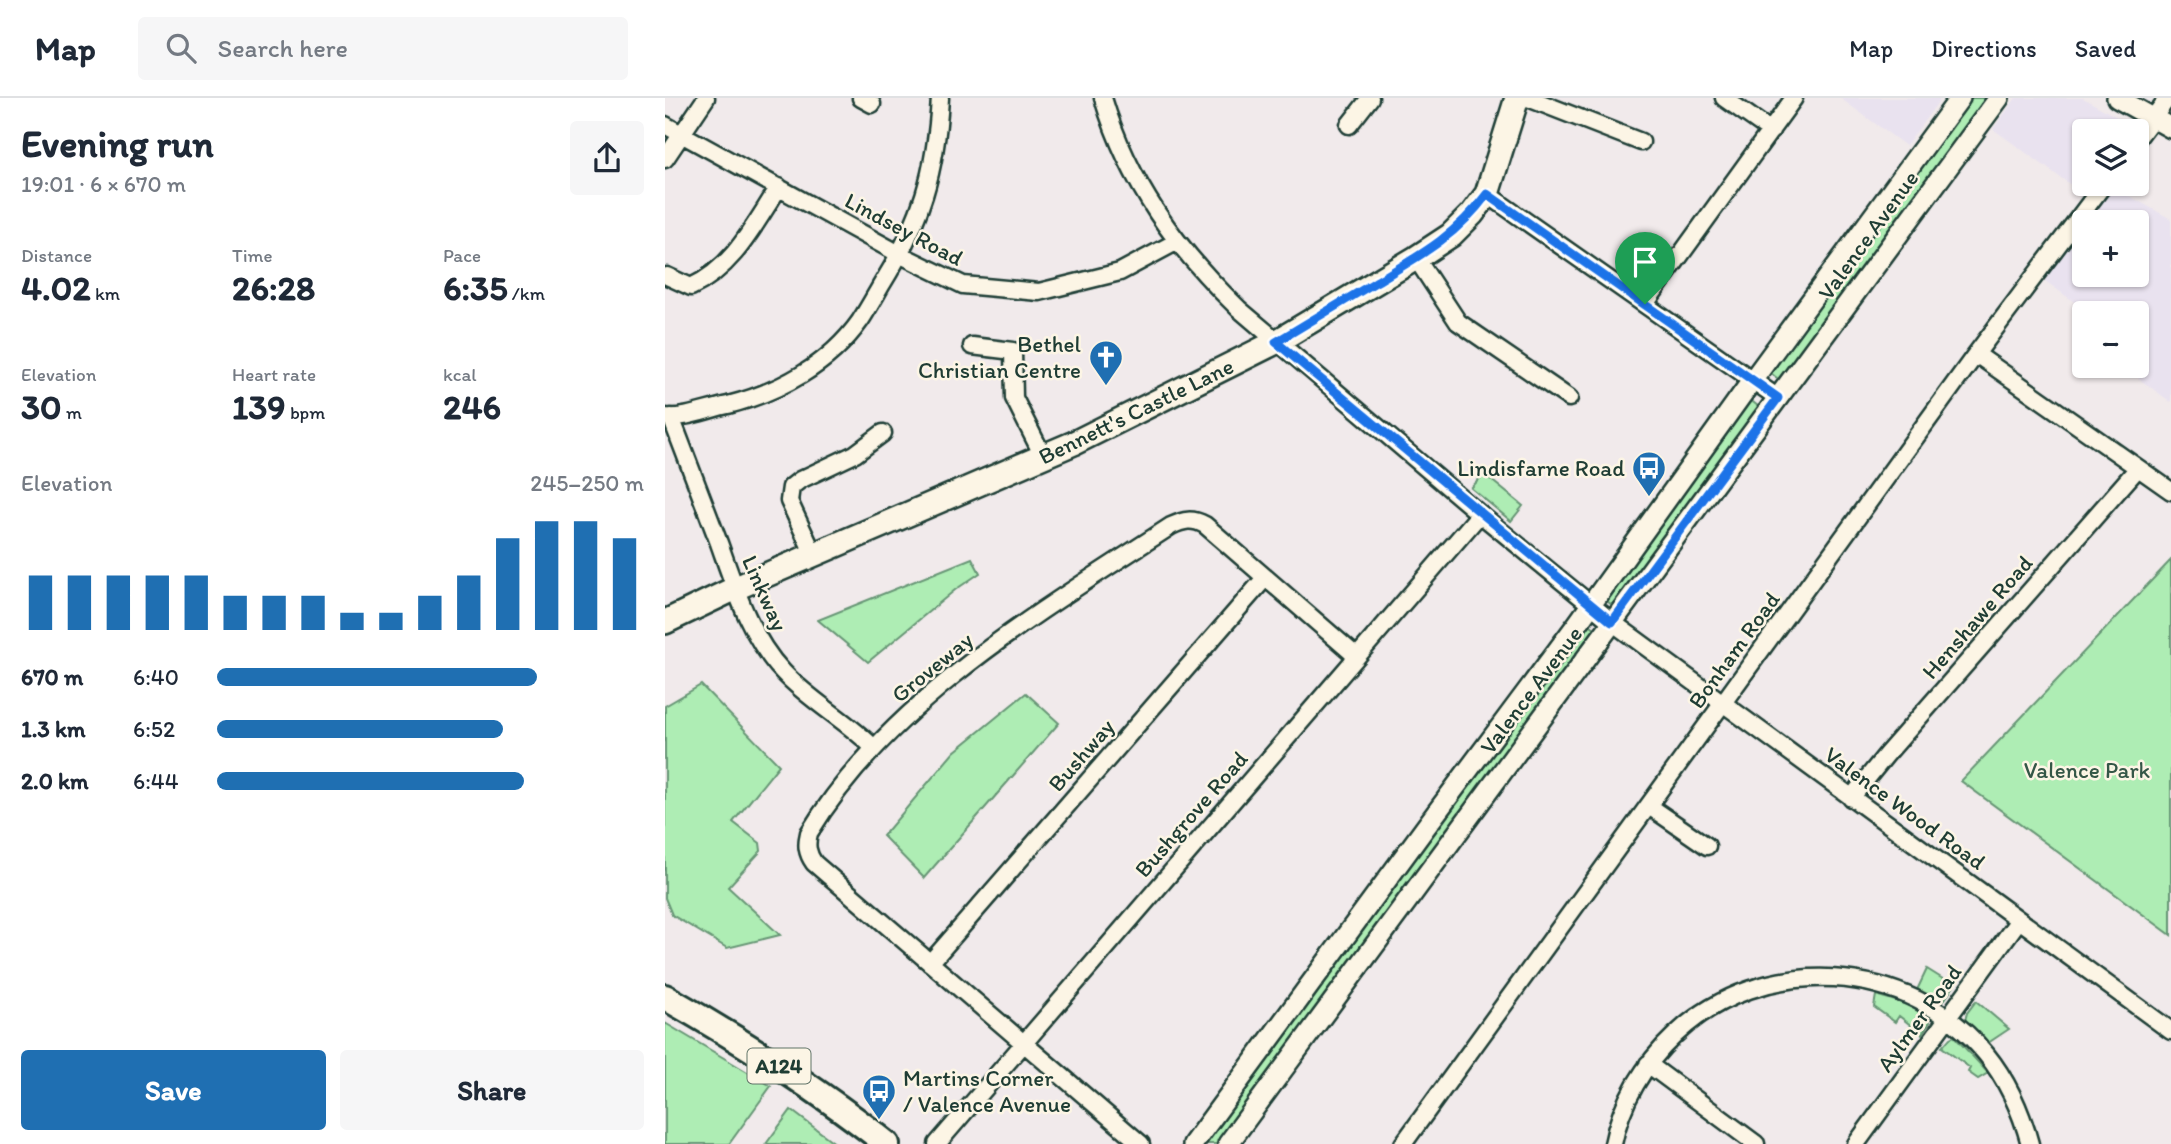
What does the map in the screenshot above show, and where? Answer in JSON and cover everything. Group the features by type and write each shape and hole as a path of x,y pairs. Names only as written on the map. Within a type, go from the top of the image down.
{"main road":[{"name":"Bennett's Castle Lane","path":"665,622 736,588 1074,443 1276,342 1416,258 1451,234 1472,214 1487,194 1517,98"},
{"name":"A124","path":"665,997 792,1074 887,1144"}],"street":[{"path":"665,159 706,98"},
{"path":"668,417 746,400 780,388 808,371 859,323 901,255 925,197 937,140 940,98"},
{"path":"1103,98 1108,116 1139,185 1176,242 1203,275 1276,342 1612,622"},
{"path":"1349,125 1370,98"},
{"path":"1528,98 1641,142"},
{"path":"1724,98 1770,131"},
{"path":"1645,304 1794,98"},
{"name":"Valence Avenue","path":"1193,1144 1960,98"},
{"name":"Valence Avenue","path":"1228,1144 1999,98"},
{"path":"2117,98 2171,128"},
{"path":"2149,122 2168,98"},
{"name":"Lindsey Road","path":"665,125 901,255 963,285 1039,292 1120,272 1176,242"},
{"path":"667,276 691,287 705,280 733,257 779,187"},
{"path":"1487,194 1778,398"},
{"name":"Bonham Road","path":"1403,1144 1976,355 2095,196"},
{"path":"1416,258 1458,322 1569,398"},
{"path":"972,346 1013,351 1014,398 1043,456"},
{"path":"1976,355 2171,491"},
{"name":"Linkway","path":"668,417 749,621 765,650 783,673 813,700 874,748"},
{"path":"814,555 789,500 791,487 855,454 883,433"},
{"name":"Henshawe Road","path":"1851,798 2138,468"},
{"name":"Bushgrove Road","path":"937,1144 1480,514"},
{"name":"Groveway","path":"1141,1144 814,863 808,854 807,843 813,826 874,748 919,704 1027,620 1184,520 1195,520 1205,525 1356,656"},
{"name":"Bushway","path":"930,963 1265,578"},
{"name":"Valence Wood Road","path":"1612,622 2171,1031"},
{"path":"1649,806 1707,846"},
{"name":"Aylmer Road","path":"1856,1144 2019,920"},
{"path":"1613,1144 1623,1110 1648,1064 1665,1044 1704,1011 1750,989 1788,979 1827,977 1878,984 1914,998 1947,1018 1985,1053 2001,1074 2014,1097 2030,1144"},
{"path":"1648,1064 1756,1144"}],"shaded area":[{"path":"1840,98 1941,98 1906,146"},
{"path":"2016,98 2083,98 2120,119 2072,119 2072,186 1993,129"},
{"path":"2106,196 2129,196 2171,219 2171,402 2138,378 2149,378 2149,301 2073,301 2044,280 2072,242 2072,287 2149,287 2149,210 2096,210"}],"green space":[{"path":"1968,98 1992,98 1782,382 1768,371"},
{"path":"1749,399 1763,410 1616,608 1603,598"},
{"path":"1484,474 1523,506 1511,521 1471,488"},
{"path":"972,558 980,573 955,590 868,662 818,620"},
{"name":"Valence Park","path":"2171,560 2171,935 1961,781"},
{"path":"1587,622 1600,632 1224,1144 1204,1144"},
{"path":"701,685 779,765 733,822 760,843 761,851 728,887 780,935 727,948 672,915 665,898 665,706"},
{"path":"1026,693 1059,723 924,878 883,836 954,752"},
{"path":"1927,969 1954,986 1945,999 1941,1001 1917,990"},
{"path":"1876,995 1913,1008 1930,1022 1922,1034 1899,1016 1895,1022 1874,1007"},
{"path":"1976,1001 2009,1029 1988,1043 1965,1020"},
{"path":"665,1023 771,1086 729,1144 665,1144"},
{"path":"1954,1036 1988,1073 1978,1079 1968,1072 1970,1068 1942,1047"},
{"path":"791,1110 836,1144 766,1144"}],"place":[{"name":"Bethel Christian Centre","path":"1106,387"},
{"name":"Lindisfarne Road","path":"1649,498"},
{"name":"Martins Corner / Valence Avenue","path":"879,1121"}],"route":[{"path":"1487,194 1645,304 1778,398 1612,622 1276,342 1451,234 1472,214 1487,194"}]}
